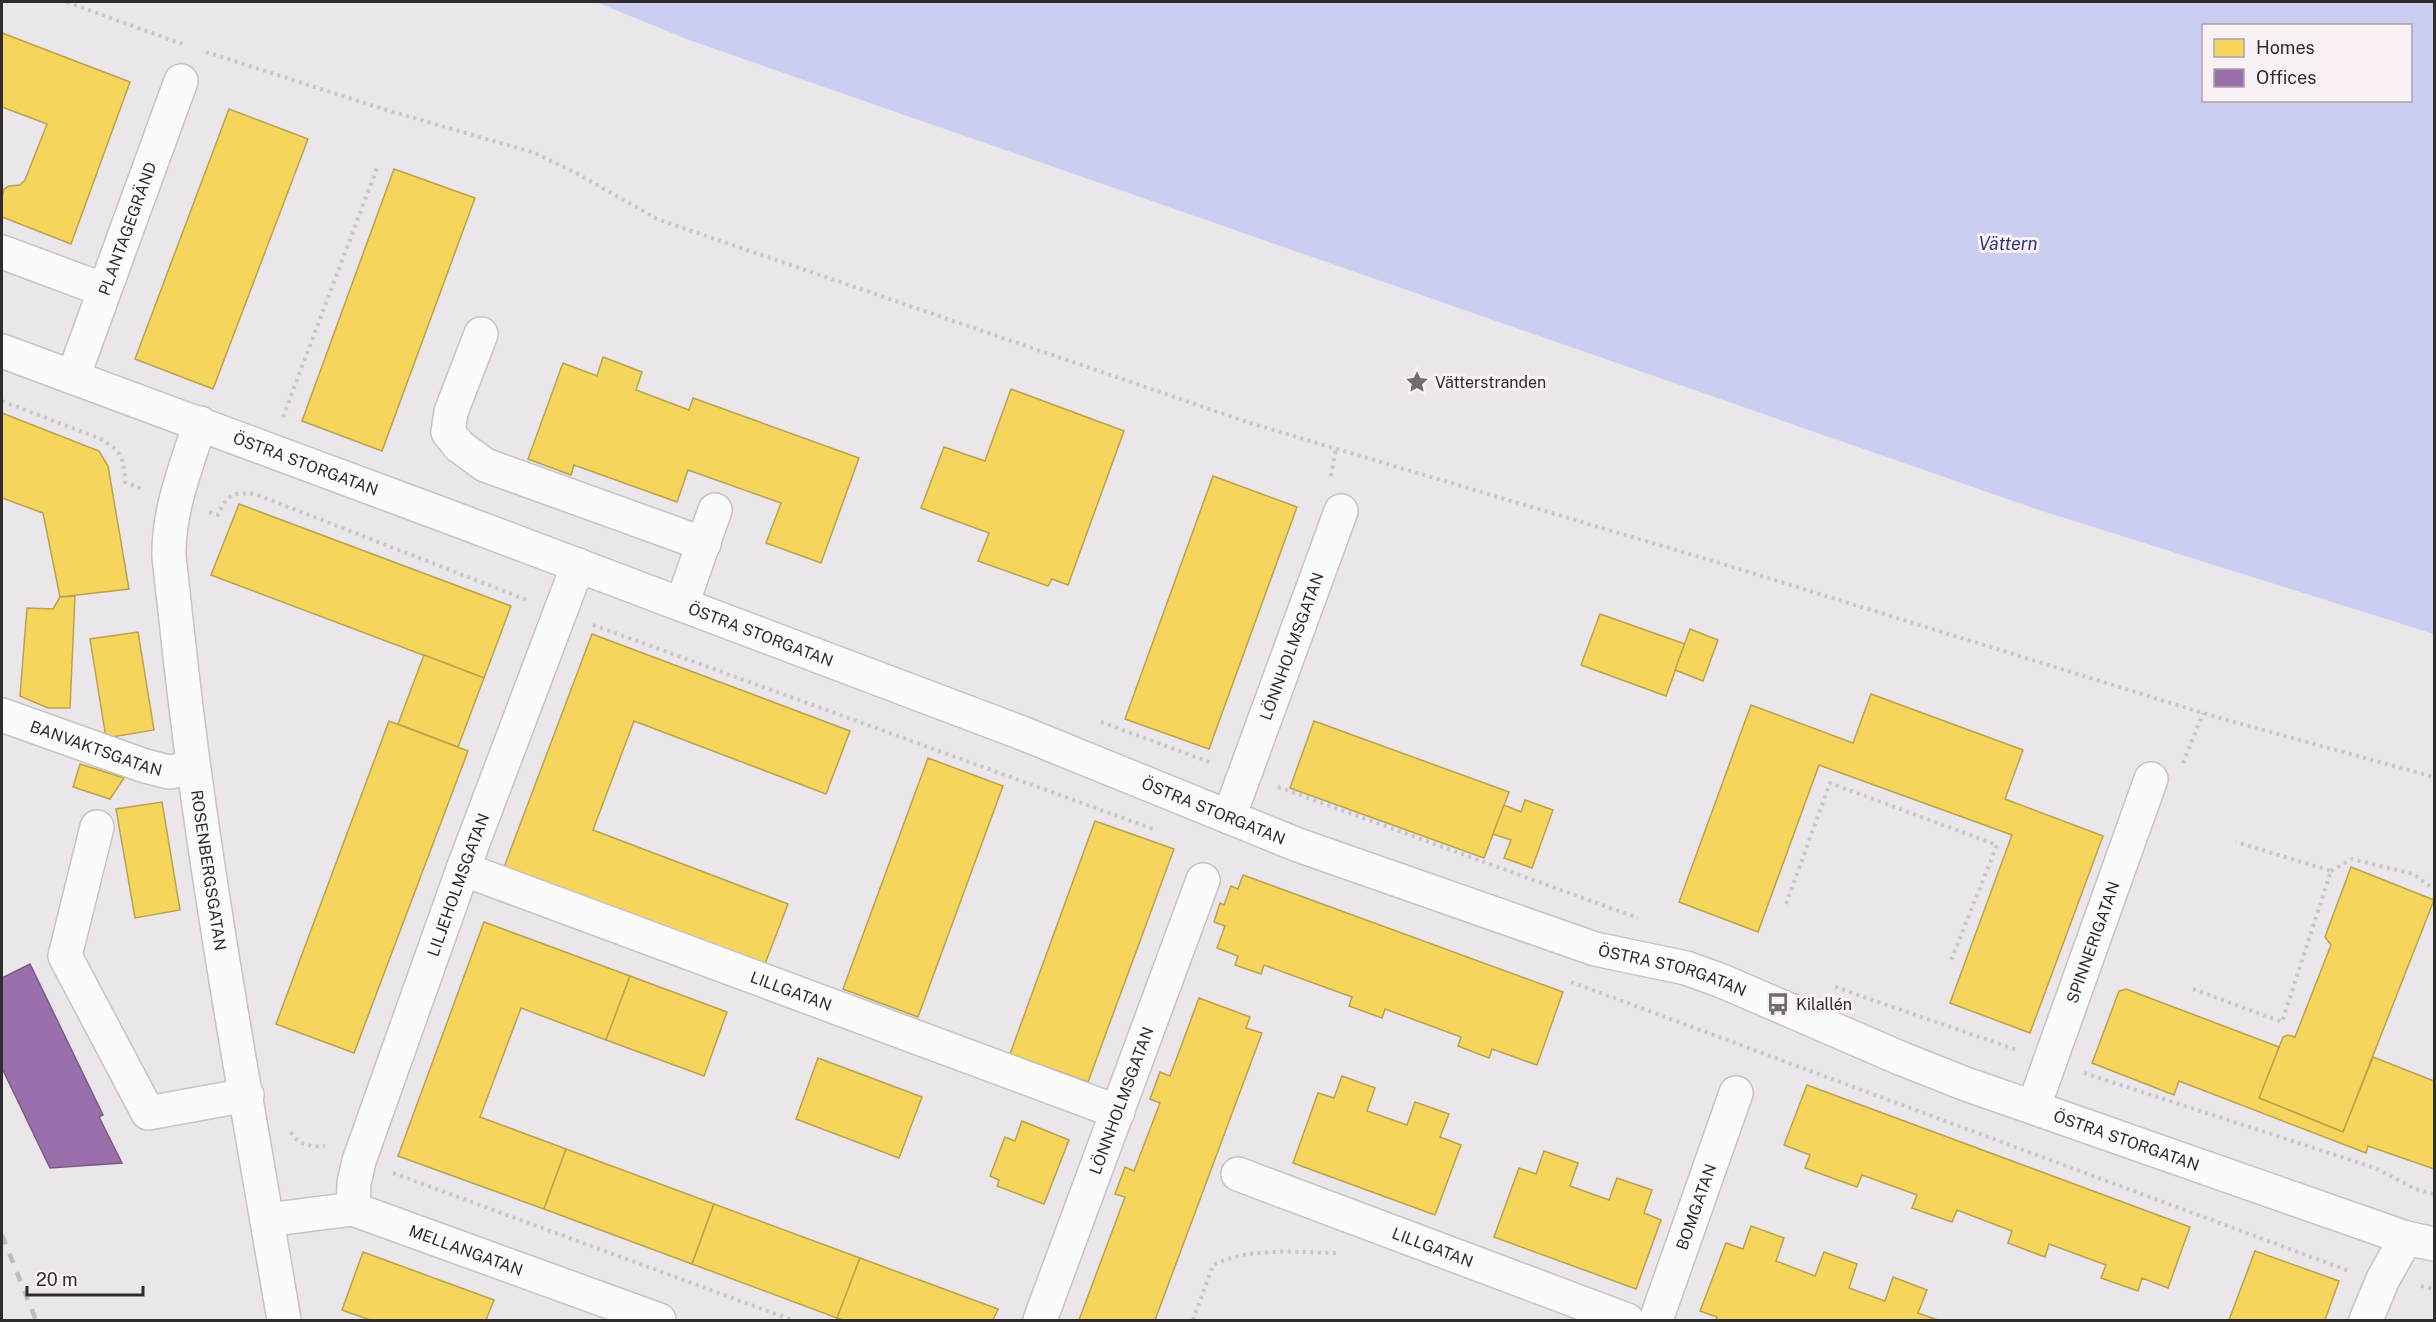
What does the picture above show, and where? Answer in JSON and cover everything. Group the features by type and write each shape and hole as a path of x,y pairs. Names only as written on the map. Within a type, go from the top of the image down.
{"street":[{"name":"PLANTAGEGRÄND","path":"73,377 181,81"},
{"path":"2,252 104,290"},
{"path":"481,334 451,412 448,432 459,446 485,465 704,544"},
{"name":"ÖSTRA STORGATAN","path":"2,351 200,423 1022,733 1298,845 1595,949 1686,968 1778,1004 1900,1058 2420,1241"},
{"name":"ROSENBERGSGATAN","path":"200,423 174,501 168,530 168,557 194,768 235,1041 247,1095 284,1320"},
{"path":"682,604 716,510"},
{"name":"LÖNNHOLMSGATAN","path":"1229,817 1341,511"},
{"name":"LILJEHOLMSGATAN","path":"352,1209 359,1161 463,869 578,565"},
{"name":"BANVAKTSGATAN","path":"2,715 145,766 169,772 194,768"},
{"name":"SPINNERIGATAN","path":"2034,1106 2151,779"},
{"path":"97,826 65,956 147,1113 247,1095"},
{"name":"LILLGATAN","path":"463,869 1118,1112"},
{"name":"LÖNNHOLMSGATAN","path":"1040,1320 1203,880"},
{"name":"BOMGATAN","path":"1656,1320 1736,1093"},
{"name":"LILLGATAN","path":"1238,1174 1627,1320"},
{"name":"MELLANGATAN","path":"267,1220 352,1209 659,1320"},
{"path":"2366,1320 2383,1279 2420,1241"},
{"path":"2391,1320 2420,1241"}],"path":[{"path":"67,2 193,48"},
{"path":"204,52 383,109 535,153 578,174 657,219 1250,423 1726,565 2216,717 2434,777"},
{"path":"282,420 377,168"},
{"path":"2,401 101,439 116,448 124,462 125,482 174,501"},
{"path":"1786,904 1830,783 1997,845 1950,963"},
{"path":"2236,842 2331,871"},
{"path":"2193,988 2282,1022 2331,871 2352,859 2413,874 2434,889"},
{"path":"253,1132 288,1128 301,1144 312,1147 330,1146 359,1161 792,1320"},
{"path":"1193,1320 1214,1264 1225,1259 1259,1253 1341,1253"}],"water":[{"name":"Vättern","path":"596,2 2434,2 2434,634 2036,509 689,40"}],"building: Homes":[{"path":"2,33 130,82 71,244 2,217 4,189 20,185 25,180 47,124 2,107"},
{"path":"229,109 308,139 213,389 135,359"},
{"path":"394,169 475,198 382,451 302,421"},
{"path":"603,357 642,372 636,390 689,410 693,398 859,458 821,563 766,543 781,503 688,470 677,502 574,465 571,475 528,459 563,363 597,376"},
{"path":"1011,389 1124,431 1068,585 1052,579 1048,586 978,561 989,533 921,508 944,447 985,461"},
{"path":"2,413 99,451 108,466 129,589 60,597 43,513 2,498"},
{"path":"1213,476 1297,507 1209,749 1125,719"},
{"path":"239,504 511,606 484,678 211,575"},
{"path":"75,596 70,708 48,708 20,696 27,608 53,609 60,597"},
{"path":"1600,614 1685,644 1666,696 1581,665"},
{"path":"1690,629 1718,640 1703,681 1675,670"},
{"path":"138,632 154,730 106,738 90,639"},
{"path":"592,634 850,731 826,794 634,721 593,830 788,904 763,969 503,870"},
{"path":"424,655 484,678 458,747 398,724"},
{"path":"1871,694 2023,750 2005,799 2103,836 2030,1033 1950,1003 2012,835 1819,765 1758,932 1679,902 1751,705 1853,743"},
{"path":"389,721 468,751 354,1053 276,1024"},
{"path":"1314,721 1509,792 1484,858 1290,788"},
{"path":"928,758 1003,786 918,1017 843,989"},
{"path":"80,764 124,778 110,799 73,787"},
{"path":"1525,800 1553,810 1532,868 1504,858 1511,840 1493,834 1504,805 1521,812"},
{"path":"162,802 180,910 135,918 116,809"},
{"path":"1095,821 1174,849 1088,1082 1010,1054"},
{"path":"2351,867 2434,900 2343,1132 2259,1098 2283,1037 2288,1035 2295,1037 2331,945 2325,937"},
{"path":"1243,875 1563,992 1537,1065 1492,1049 1489,1058 1458,1046 1461,1037 1385,1009 1382,1018 1349,1006 1352,997 1264,965 1261,974 1235,965 1238,956 1217,948 1225,926 1214,922 1220,903 1224,905 1231,886 1238,889"},
{"path":"484,922 630,976 606,1040 521,1008 480,1117 566,1149 544,1209 398,1156"},
{"path":"630,976 727,1012 704,1076 606,1040"},
{"path":"2126,989 2279,1047 2259,1098 2343,1132 2373,1057 2434,1081 2434,1169 2368,1146 2366,1153 2179,1081 2174,1095 2092,1063 2119,991"},
{"path":"1199,998 1250,1017 1246,1028 1262,1033 1155,1320 1079,1320 1125,1197 1115,1194 1125,1167 1134,1171 1160,1103 1150,1099 1160,1072 1170,1076"},
{"path":"818,1058 922,1097 899,1158 796,1119"},
{"path":"1342,1076 1375,1088 1367,1111 1407,1125 1415,1102 1449,1114 1440,1137 1461,1145 1435,1215 1293,1163 1318,1093 1334,1098"},
{"path":"1807,1085 2190,1227 2168,1288 2142,1278 2138,1291 2101,1278 2106,1265 2049,1244 2045,1257 2008,1243 2012,1231 1957,1210 1952,1222 1912,1208 1917,1195 1862,1175 1857,1187 1805,1168 1810,1155 1784,1145"},
{"path":"1022,1121 1069,1140 1044,1204 997,1186 999,1180 990,1176 1005,1137 1015,1141"},
{"path":"566,1149 714,1204 692,1264 544,1209"},
{"path":"1544,1151 1578,1163 1570,1186 1609,1200 1617,1178 1652,1190 1644,1213 1661,1220 1636,1289 1494,1237 1519,1168 1536,1174"},
{"path":"714,1204 860,1258 837,1318 692,1264"},
{"path":"1751,1226 1784,1238 1776,1261 1815,1276 1824,1252 1857,1264 1849,1288 1885,1301 1893,1277 1927,1290 1918,1313 1938,1320 1716,1320 1717,1317 1700,1311 1726,1243 1743,1249"},
{"path":"2255,1251 2339,1281 2325,1320 2229,1320"},
{"path":"363,1252 494,1300 486,1320 370,1320 342,1310"},
{"path":"860,1258 998,1309 993,1320 843,1320 837,1318"}],"building: Offices":[{"path":"30,964 103,1115 99,1117 122,1163 50,1168 2,1068 2,978"}],"railway":[{"path":"2,1235 36,1320"}],"place":[{"name":"Vätterstranden","path":"1417,382"},
{"name":"Kilallén","path":"1778,1004"}]}
